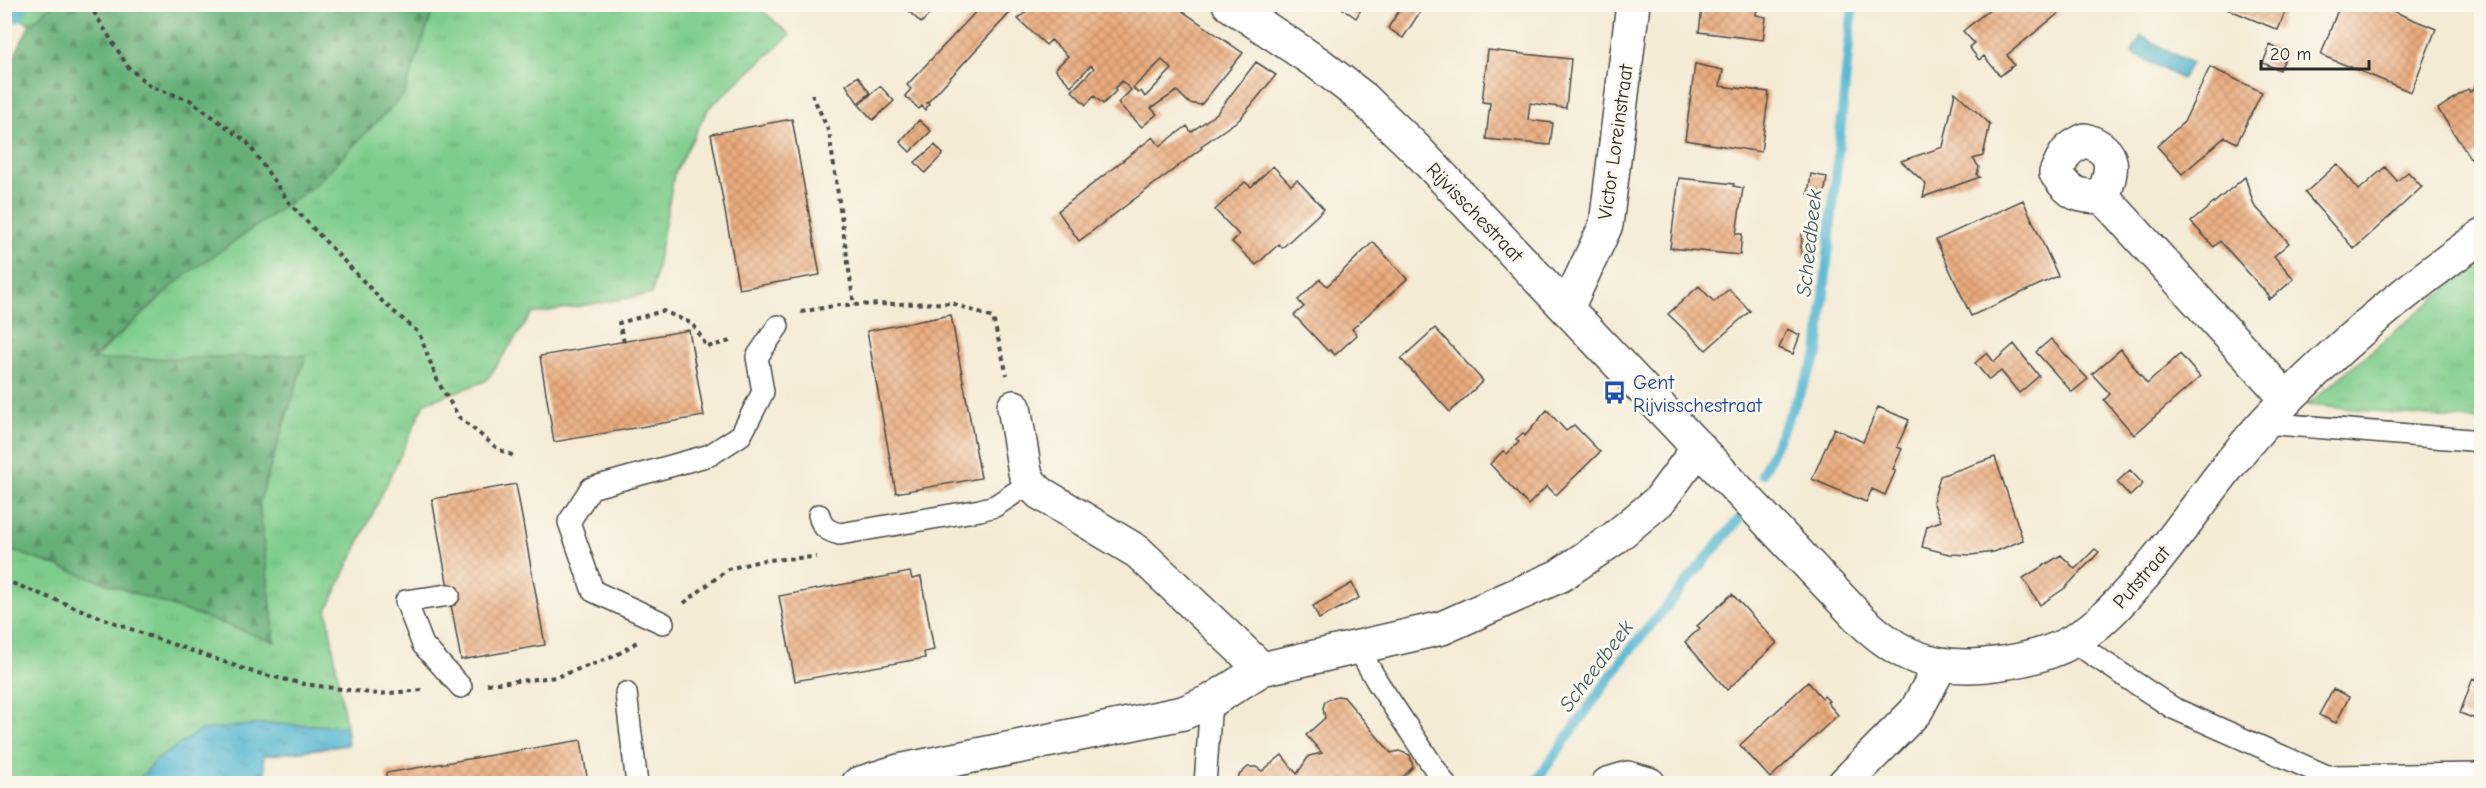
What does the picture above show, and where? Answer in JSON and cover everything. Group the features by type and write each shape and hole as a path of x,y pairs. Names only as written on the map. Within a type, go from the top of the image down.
{"street":[{"name":"Rijvisschestraat","path":"1228,4 1319,64 1363,98 1416,149 1699,447"},
{"name":"Victor Loreinstraat","path":"1566,308 1606,225 1633,4"},
{"path":"2103,197 2287,399"},
{"name":"Putstraat","path":"1699,447 1883,641 1913,658 1941,664 1975,666 2005,663 2040,655 2072,641 2099,623 2123,600 2171,543 2265,423 2287,399 2334,352 2386,308 2481,236"},
{"path":"1014,407 1025,472 1030,483 1040,493 1138,552 1262,669"},
{"path":"858,783 902,777 1183,713 1211,701 1262,669 1442,628 1558,576 1612,540 1659,501 1699,447"},
{"path":"1844,783 1916,711 1941,664"},
{"path":"1608,783 1628,778 1649,783"}],"lane":[{"path":"663,623 593,591 569,522 591,488 710,455 741,435 763,392 757,357 778,326"},
{"path":"2265,423 2481,441"},
{"path":"819,515 821,525 830,532 840,534 995,506 1030,483"},
{"path":"449,595 406,602 423,645 462,687"},
{"path":"2072,641 2173,708 2327,776 2481,774"},
{"path":"1358,648 1377,683 1444,783"},
{"path":"626,693 637,783"},
{"path":"1205,783 1211,701"}],"path":[{"path":"89,4 128,67 151,87 190,100 247,142 290,204 384,304 419,333 438,382 459,417 498,449 514,456"},
{"path":"812,94 829,132 854,305"},
{"path":"797,312 854,305 952,303 993,318 1014,407"},
{"path":"624,342 619,323 663,311 693,324 707,347 736,339"},
{"path":"4,580 149,636 253,672"}],"green space":[{"path":"4,5 52,5 30,24 5,11"},
{"path":"52,5 435,5 404,94 314,186 184,276 91,360 306,355 259,503 275,642 5,548 5,75 30,24"},
{"path":"435,5 756,5 790,35 708,109 674,175 652,294 532,314 486,381 425,403 327,610 346,726 261,724 155,761 136,783 5,784 5,548 275,642 259,503 305,356 91,361 184,276 404,94"},
{"path":"2481,264 2481,421 2307,405 2458,279"}],"water":[{"path":"2141,36 2191,63 2182,79 2132,53"},
{"path":"261,724 346,726 348,745 263,756 267,783 136,783 155,761 201,730"}],"building":[{"path":"902,4 940,4 921,23"},
{"path":"983,4 1018,4 927,103 929,104 925,110 922,106 919,109 905,96 911,89 907,85"},
{"path":"1034,4 1172,4 1243,53 1201,105 1189,103 1177,91 1151,108 1157,114 1142,127 1118,103 1131,90 1122,81 1103,104 1094,96 1086,105 1072,91 1094,68 1091,65 1071,86 1055,69 1068,56 1051,40 1046,45 1018,19","holes":["1162,60 1172,69 1145,97 1141,91 1138,93 1133,88"]},
{"path":"1336,4 1364,4 1356,18"},
{"path":"1403,4 1409,4 1420,12 1403,38 1388,28"},
{"path":"1706,4 1758,4 1756,15 1766,17 1763,40 1699,32 1702,8 1706,8"},
{"path":"1996,4 2052,4 2059,13 2007,55 2014,65 2000,76 1984,56 1979,60 1969,47 1974,43 1963,31"},
{"path":"2226,4 2288,4 2278,30 2225,8"},
{"path":"2340,4 2376,4 2436,29 2411,92 2321,55"},
{"path":"2270,45 2287,53 2280,70 2263,63"},
{"path":"1488,50 1571,59 1566,108 1530,103 1528,120 1553,123 1550,145 1486,139 1490,103 1482,102"},
{"path":"1256,62 1276,75 1240,119 1201,146 1202,148 1079,241 1058,211 1153,137 1160,146 1187,126 1191,132 1217,113"},
{"path":"1695,64 1723,70 1720,86 1769,92 1761,152 1685,140"},
{"path":"2210,67 2262,92 2237,143 2225,137 2182,174 2157,146 2184,122"},
{"path":"858,76 870,93 858,103 846,85"},
{"path":"2481,84 2481,150 2470,158 2438,109 2468,89 2470,92"},
{"path":"880,86 894,101 873,120 859,105"},
{"path":"1955,92 1990,124 1983,156 1973,159 1979,167 1977,175 1980,177 1923,197 1926,184 1901,161 1943,147"},
{"path":"792,119 820,275 739,289 711,134"},
{"path":"919,120 931,131 910,152 900,142"},
{"path":"935,145 943,154 925,173 915,162"},
{"path":"2337,164 2359,190 2385,167 2397,181 2408,172 2422,187 2354,249 2305,193"},
{"path":"1273,166 1291,185 1297,180 1324,209 1282,248 1279,244 1256,265 1232,242 1239,235 1215,210 1245,182 1251,187"},
{"path":"1811,174 1827,177 1824,196 1808,194"},
{"path":"2245,177 2254,205 2289,243 2274,256 2294,279 2269,300 2270,297 2220,241 2214,247 2191,222"},
{"path":"1679,178 1734,184 1733,186 1743,188 1736,234 1742,234 1740,255 1670,248"},
{"path":"2023,200 2058,276 1971,316 1936,240"},
{"path":"1802,233 1816,235 1813,257 1801,255"},
{"path":"1373,242 1407,279 1352,329 1357,335 1335,355 1330,350 1328,351 1294,315 1304,307 1298,300 1320,279 1327,286"},
{"path":"1699,286 1714,302 1729,289 1750,311 1706,350 1668,314"},
{"path":"951,315 981,478 896,493 867,331"},
{"path":"1435,328 1483,381 1450,412 1401,359"},
{"path":"1787,329 1800,335 1793,354 1779,348"},
{"path":"689,330 704,416 554,442 540,356"},
{"path":"2051,339 2088,379 2072,392 2036,352"},
{"path":"2014,344 2039,376 2019,393 2001,371 1989,380 1975,363 1987,353 1994,362"},
{"path":"2121,349 2147,384 2180,354 2200,377 2134,435 2104,400 2110,394 2092,374"},
{"path":"1878,407 1909,420 1897,447 1902,449 1885,495 1872,489 1866,502 1812,479 1834,428 1863,442"},
{"path":"1547,410 1566,431 1574,425 1600,452 1556,495 1547,486 1528,505 1490,464 1503,451 1507,454 1519,442 1516,439 1523,433 1525,436"},
{"path":"1995,457 2023,540 1994,552 1971,555 1949,554 1922,547 1927,526 1941,521 1933,502 1940,476"},
{"path":"2130,470 2143,484 2130,496 2117,482"},
{"path":"516,484 545,645 461,660 432,499"},
{"path":"2095,549 2099,552 2065,588 2040,605 2023,578 2061,555 2075,569"},
{"path":"910,572 912,579 921,577 934,650 924,652 925,658 795,681 779,596"},
{"path":"1352,583 1359,598 1319,619 1313,606"},
{"path":"1732,594 1777,643 1727,690 1685,642 1700,628 1697,626"},
{"path":"2473,678 2481,681 2480,721 2460,713"},
{"path":"1808,682 1822,698 1824,696 1829,701 1827,702 1838,715 1770,778 1740,745"},
{"path":"2333,689 2349,697 2336,723 2319,715"},
{"path":"1337,696 1344,697 1391,753 1399,751 1410,755 1413,767 1399,781 1401,783 1238,783 1239,775 1248,767 1256,767 1262,771 1282,755 1297,774 1309,756 1322,753 1306,735 1325,718 1323,708 1325,701"},
{"path":"581,740 588,783 387,783 386,773"}],"waterway":[{"path":"17,18 25,4"},
{"name":"Scheedbeek","path":"1762,474 1818,354 1853,4"},
{"name":"Scheedbeek","path":"1534,784 1626,655 1739,519"}],"place":[{"name":"Gent Rijvisschestraat","path":"1615,393"}]}
